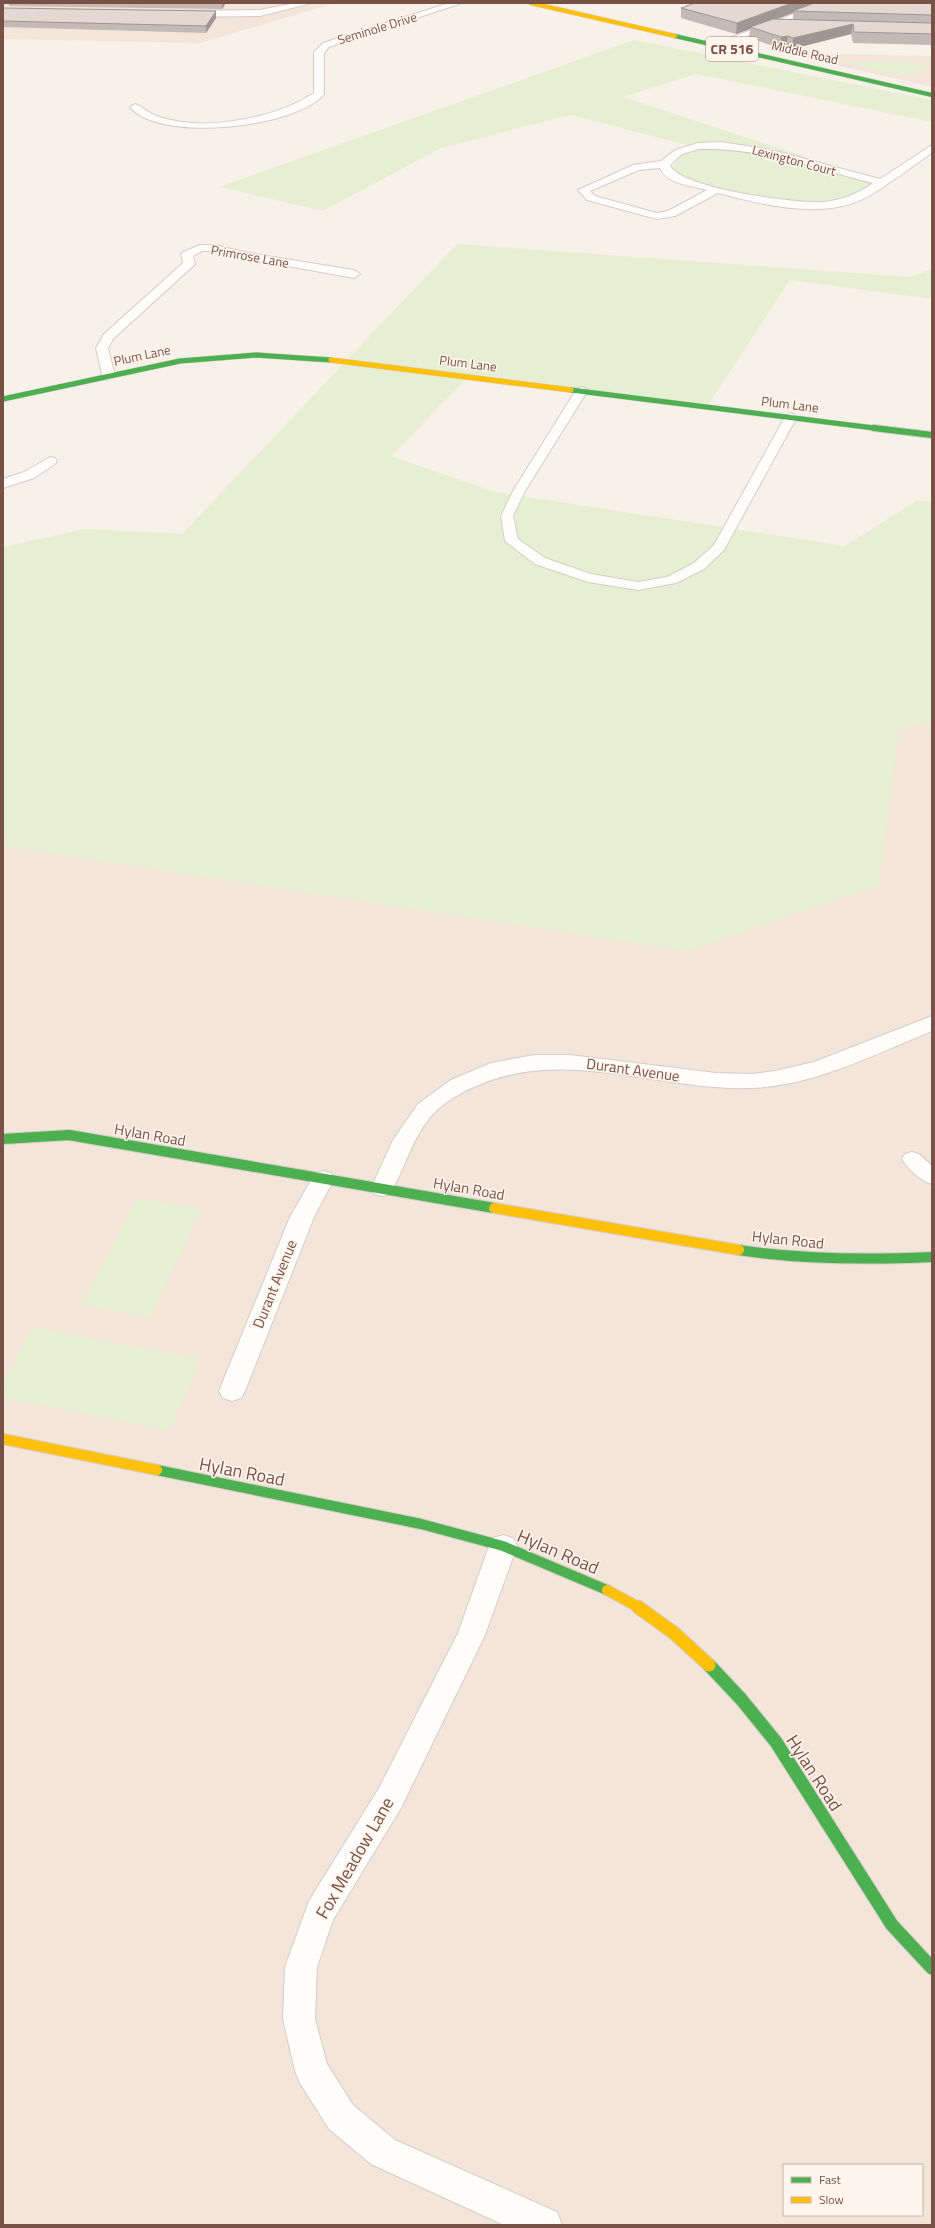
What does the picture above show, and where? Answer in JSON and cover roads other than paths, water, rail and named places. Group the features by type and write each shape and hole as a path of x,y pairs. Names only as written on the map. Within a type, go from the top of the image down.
{"street":[{"path":"174,14 260,13 308,3"},
{"name":"Seminole Drive","path":"135,107 141,114 152,120 197,126 248,121 292,108 313,100 319,94 319,52 326,45 458,3"},
{"name":"Middle Road","path":"531,3 932,95"},
{"path":"716,45 831,3"},
{"path":"769,25 800,26"},
{"name":"Lexington Court","path":"716,190 671,214 657,216 590,198 583,190 637,168 664,164 671,155 686,150 727,146 760,150 881,182"},
{"path":"664,164 669,174 716,190 773,203 824,205 851,200 865,194 932,148"},
{"name":"Primrose Lane","path":"108,376 102,348 108,337 189,264 187,254 200,248 215,248 248,256 354,274"},
{"name":"Plum Lane","path":"3,399 43,392 170,362 214,357 271,355 329,358 932,435"},
{"path":"3,484 28,475 50,461"},
{"name":"Durant Avenue","path":"382,1188 406,1137 422,1113 447,1091 479,1074 518,1064 552,1060 593,1063 674,1076 718,1081 786,1077 817,1068 932,1023"},
{"name":"Hylan Road","path":"3,1139 69,1135 764,1254 832,1259 884,1260 932,1257"},
{"name":"Durant Avenue","path":"232,1391 302,1217 323,1179"},
{"name":"Hylan Road","path":"3,1439 421,1524 504,1546 621,1596 662,1623 703,1659 741,1699 776,1742 892,1925 932,1968"},
{"name":"Fox Meadow Lane","path":"504,1546 471,1635 390,1798 320,1912 301,1967 299,2019 312,2071 341,2117 383,2152 544,2225"}],"lane":[{"path":"582,390 519,491 507,516 512,541 540,561 581,576 638,586 671,580 699,566 719,548 791,417"},
{"path":"912,1159 932,1177"}]}
